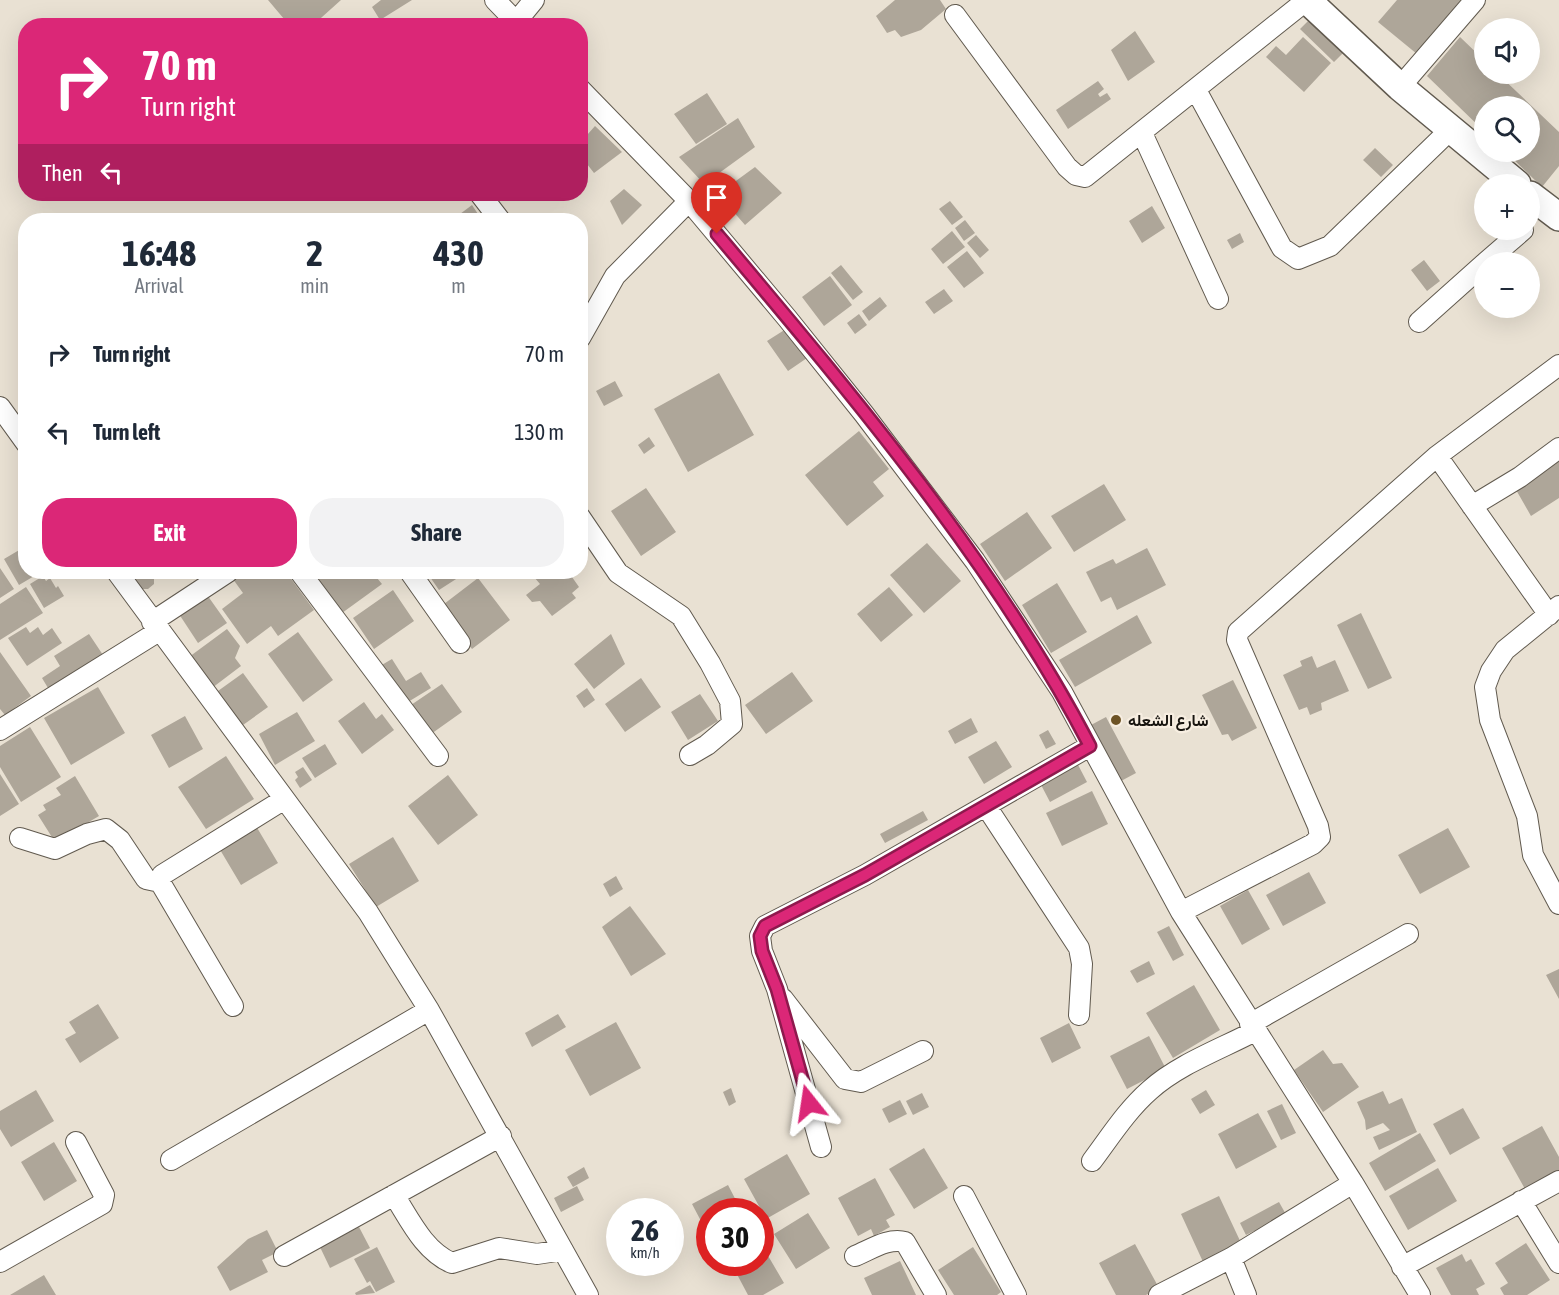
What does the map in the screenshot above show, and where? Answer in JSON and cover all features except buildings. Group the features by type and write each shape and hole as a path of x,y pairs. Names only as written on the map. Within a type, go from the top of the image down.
{"street":[{"path":"495,0 512,18"},
{"path":"522,18 534,0"},
{"path":"955,15 1067,167 1076,175 1085,177 1094,172 1307,0 1400,87 1505,174"},
{"path":"1400,87 1475,0"},
{"path":"1196,90 1282,248 1298,259 1330,246 1450,130"},
{"path":"588,96 689,201 864,414 975,561 1062,692 1181,912 1353,1184 1420,1295"},
{"path":"1142,134 1218,298"},
{"path":"485,201 495,213"},
{"path":"588,321 615,276 689,201"},
{"path":"1498,252 1511,240"},
{"path":"1419,322 1474,273"},
{"path":"1181,912 1314,844 1320,837 1318,826 1237,640 1238,632 1437,456 1559,365"},
{"path":"3,417 18,434"},
{"path":"1472,506 1559,448"},
{"path":"1437,456 1472,506 1554,611 1505,650 1491,671 1485,687 1490,720 1527,816 1533,855 1559,904"},
{"path":"588,528 618,573 681,616 730,701 732,724 707,745 690,755"},
{"path":"122,579 283,800 368,912 429,1010 588,1295"},
{"path":"0,730 156,626 219,579"},
{"path":"305,579 438,756"},
{"path":"415,579 460,643"},
{"path":"821,1147 778,992 762,951 760,936 765,926 865,875 1090,746"},
{"path":"233,1006 160,882 162,875 283,800"},
{"path":"986,806 1079,948 1082,964 1078,1015"},
{"path":"20,838 55,849 87,834 106,829 120,840 146,879 160,882"},
{"path":"1092,1161 1151,1088 1408,934"},
{"path":"778,992 845,1079 861,1082 923,1051"},
{"path":"171,1160 429,1010"},
{"path":"284,1256 501,1136"},
{"path":"0,1262 102,1204 104,1195 76,1142"},
{"path":"1402,1268 1559,1181"},
{"path":"1160,1295 1231,1258 1353,1184"},
{"path":"394,1195 423,1240 438,1257 452,1263 499,1248 537,1254 563,1250"},
{"path":"964,1196 1016,1295"},
{"path":"1521,1200 1559,1263"},
{"path":"855,1256 898,1240 905,1242 936,1295"},
{"path":"1231,1258 1246,1295"}],"place":[{"name":"شارع الشعله","path":"1116,720"}],"route":[{"path":"717,234 864,414 975,561 1062,692 1090,746 865,875 765,926 760,936 762,951 777,989 809,1103"}]}
